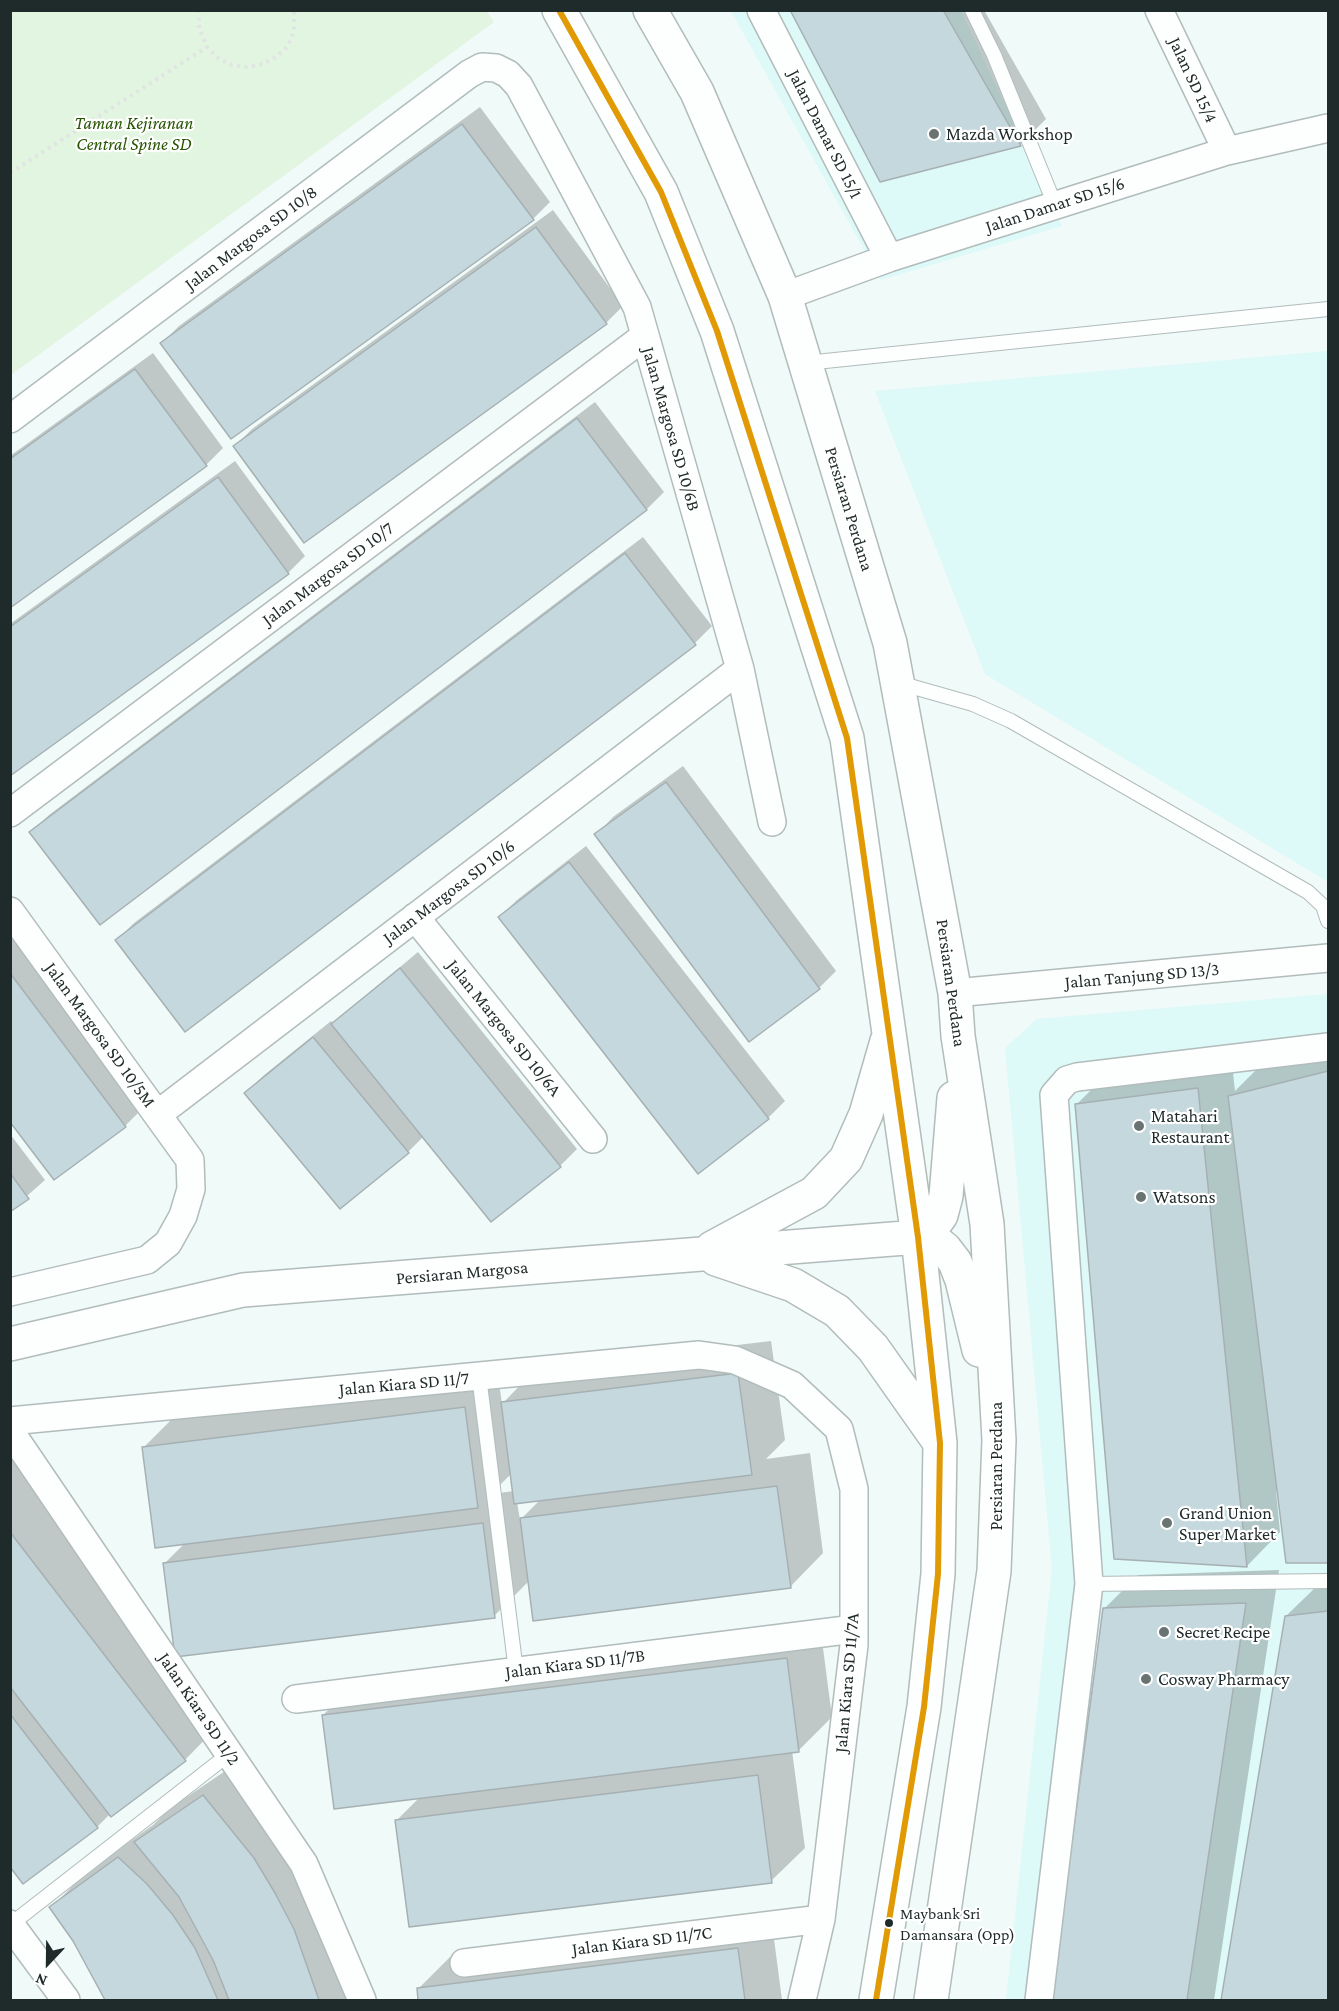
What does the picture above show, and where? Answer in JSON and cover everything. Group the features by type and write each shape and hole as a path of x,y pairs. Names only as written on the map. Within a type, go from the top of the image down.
{"main road":[{"path":"559,10 661,192 717,331 847,738 918,1237 940,1443 938,1574 924,1707 876,2001"},
{"name":"Persiaran Perdana","path":"650,10 697,92 785,296 890,643 955,993 958,1036 987,1224 999,1440 994,1570 931,2001"},
{"path":"701,1254 814,1193 846,1159 866,1114 890,1028"},
{"path":"918,1237 931,1229 940,1215 946,1196 958,1036"},
{"path":"918,1237 935,1241 945,1249 962,1280 999,1440"},
{"name":"Persiaran Margosa","path":"10,1344 243,1290 918,1237"},
{"path":"701,1254 793,1285 837,1311 873,1348 940,1443"}],"street":[{"name":"Jalan Damar SD 15/1","path":"761,10 889,258"},
{"name":"Jalan SD 15/4","path":"1159,10 1227,151"},
{"name":"Jalan Margosa SD 10/8","path":"10,419 469,74 483,68 496,68"},
{"name":"Jalan Margosa SD 10/6B","path":"496,68 508,74 519,86 637,307 740,669 772,822"},
{"name":"Jalan Damar SD 15/6","path":"785,296 889,258 1227,151 1329,128"},
{"name":"Jalan Margosa SD 10/7","path":"10,813 645,336"},
{"name":"Jalan Margosa SD 10/6","path":"158,1114 740,669"},
{"name":"Jalan Margosa SD 10/5M","path":"10,911 190,1160 191,1189 183,1216 168,1243 147,1260 10,1292"},
{"name":"Jalan Margosa SD 10/6A","path":"415,917 593,1139"},
{"name":"Jalan Tanjung SD 13/3","path":"955,993 1329,958"},
{"path":"1039,2001 1089,1584 1054,1095 1067,1080 1077,1077 1329,1047"},
{"name":"Jalan Kiara SD 11/7","path":"10,1421 699,1355 735,1360 792,1385"},
{"name":"Jalan Kiara SD 11/7A","path":"792,1385 839,1429 854,1489 854,1629 821,1919 802,2001"},
{"name":"Jalan Kiara SD 11/2","path":"10,1431 304,1864 362,2001"},
{"name":"Jalan Kiara SD 11/7B","path":"296,1699 854,1629"},
{"name":"Jalan Kiara SD 11/7C","path":"464,1963 821,1919"},
{"path":"11,1924 66,2001"}],"lane":[{"path":"972,10 994,55 1055,206"},
{"path":"804,364 1329,309"},
{"path":"899,683 973,704 1011,721 1308,892 1323,906 1329,921"},
{"path":"479,1376 516,1671"},
{"path":"1089,1584 1329,1581"},
{"path":"11,1924 229,1754"}],"path":[{"path":"199,10 199,28 207,47 218,58 231,65 247,67 263,64 276,57 288,46 294,31 294,10"},
{"path":"10,173 207,47"}],"shaded area":[{"path":"731,11 961,11 1062,226 881,280"},
{"path":"1328,351 1328,882 985,674 875,391"},
{"path":"1328,994 1328,2000 1006,2000 1052,1569 1005,1048 1037,1019"}],"green space":[{"name":"Taman Kejiranan Central Spine SD","path":"11,10 486,10 494,22 11,375"}],"building":[{"path":"790,10 943,10 1021,146 880,182"},
{"path":"462,124 534,220 231,439 160,343"},
{"path":"536,227 607,324 304,543 233,446"},
{"path":"135,369 207,466 10,608 10,459"},
{"path":"577,418 647,510 100,925 29,832"},
{"path":"218,477 289,574 10,776 10,627"},
{"path":"625,553 696,645 185,1032 115,940"},
{"path":"666,782 820,989 749,1042 594,834"},
{"path":"569,862 769,1119 698,1174 498,917"},
{"path":"400,968 561,1167 491,1222 331,1024"},
{"path":"10,973 126,1127 54,1180 10,1122"},
{"path":"313,1037 409,1153 340,1209 244,1093"},
{"path":"1328,1071 1328,1563 1286,1563 1228,1096"},
{"path":"1198,1088 1247,1567 1114,1559 1075,1104"},
{"path":"10,1173 29,1199 10,1212"},
{"path":"738,1373 752,1475 514,1504 501,1402"},
{"path":"465,1407 478,1508 155,1548 142,1447"},
{"path":"777,1486 791,1588 533,1621 520,1518"},
{"path":"483,1523 495,1618 175,1657 163,1563"},
{"path":"10,1532 186,1761 111,1817 10,1687"},
{"path":"1246,1603 1187,2000 1051,2000 1103,1608"},
{"path":"1328,1611 1328,2000 1221,2000 1285,1616"},
{"path":"787,1658 799,1752 334,1809 322,1715"},
{"path":"10,1714 98,1828 23,1884 10,1867"},
{"path":"758,1775 772,1883 409,1927 395,1820"},
{"path":"203,1795 254,1858 275,1893 294,1929 319,2000 229,2000 213,1960 179,1897 134,1842"},
{"path":"118,1857 147,1884 173,1915 195,1948 218,2000 105,2000 73,1941 49,1907"},
{"path":"738,1948 745,2000 418,2000 417,1988"}],"transit line":[{"path":"559,10 661,192 717,331 847,738 918,1237 940,1443 938,1574 924,1707 876,2000"}],"place":[{"name":"Mazda Workshop","path":"934,134"},
{"name":"Matahari Restaurant","path":"1139,1126"},
{"name":"Watsons","path":"1141,1197"},
{"name":"Grand Union Super Market","path":"1167,1523"},
{"name":"Secret Recipe","path":"1164,1632"},
{"name":"Cosway Pharmacy","path":"1146,1679"},
{"name":"Maybank Sri Damansara (Opp)","path":"889,1923"}]}
